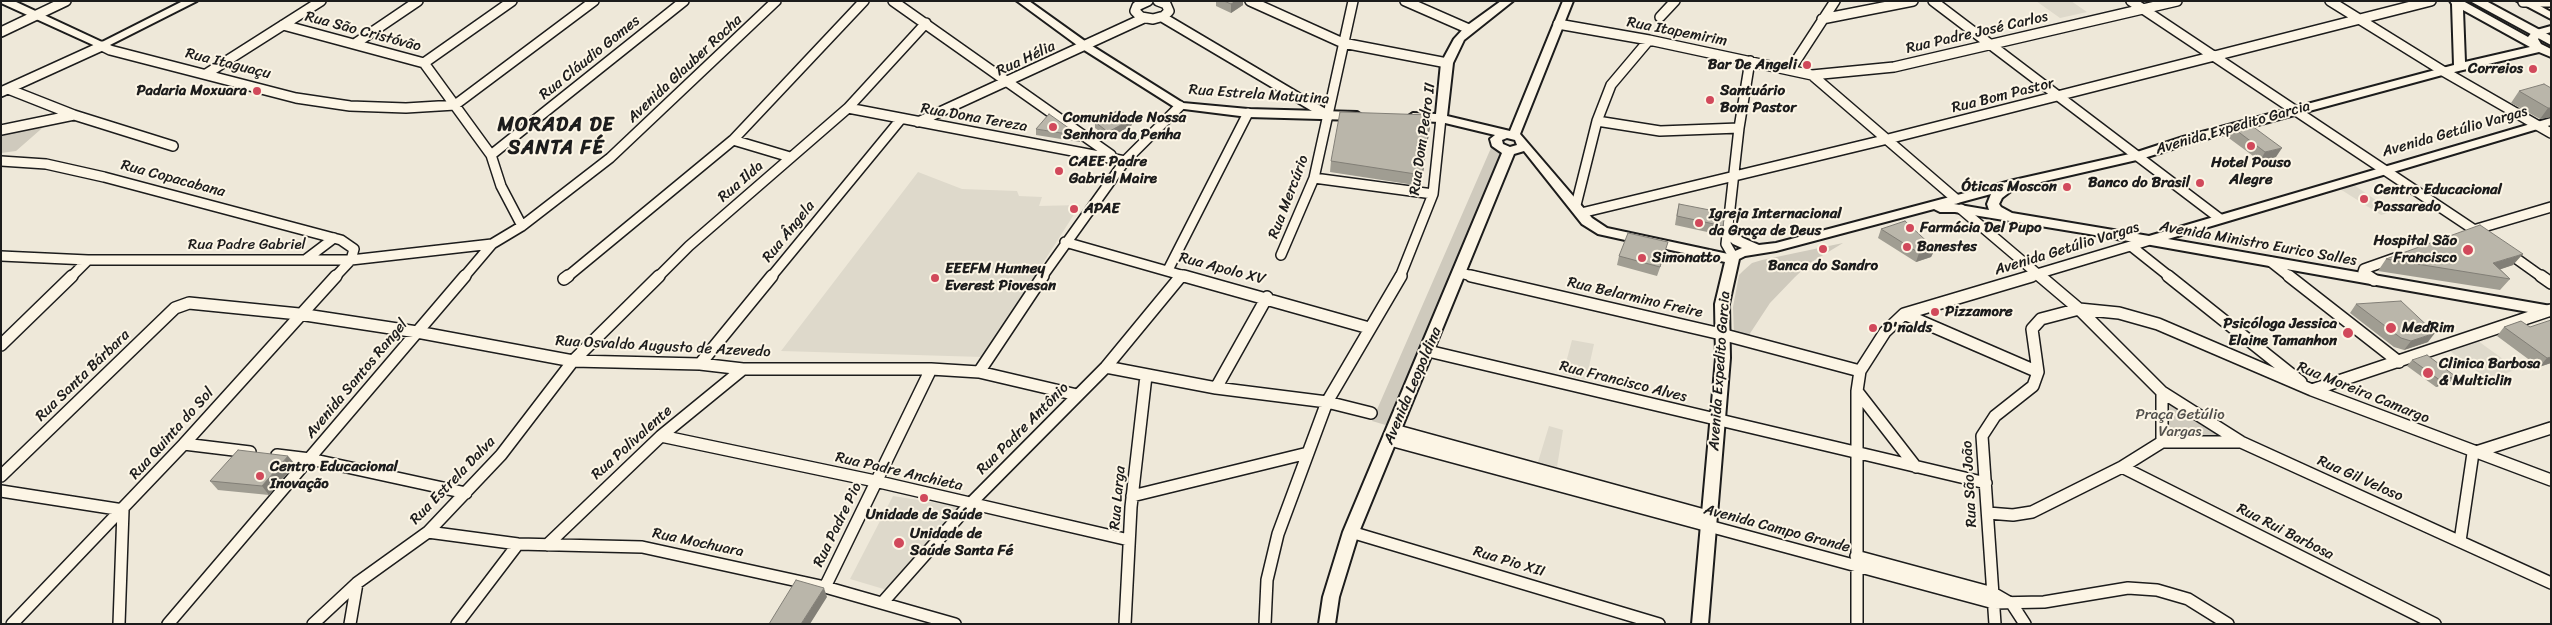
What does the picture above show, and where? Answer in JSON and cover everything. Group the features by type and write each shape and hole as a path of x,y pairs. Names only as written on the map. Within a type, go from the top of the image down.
{"main road":[{"name":"Rua Itaguaçu","path":"5,1 102,46"},
{"path":"102,46 192,1"},
{"name":"Rua Estrela Matutina","path":"1022,1 1085,46 1180,106 1248,113 1368,116"},
{"name":"Rua Dom Pedro II","path":"1441,118 1448,63 1459,40 1469,29 1508,1"},
{"path":"1524,144 1516,151 1509,151 1498,146 1568,1"},
{"path":"2476,1 2548,35"},
{"path":"2494,1 2548,35"},
{"path":"2523,1 2548,35"},
{"path":"2460,67 2456,2 2548,35"},
{"name":"Avenida Expedito Garcia","path":"1700,624 1723,358 1721,334 1723,297 1732,257 1756,249 1776,247 1925,208 1959,204 2014,184 2136,156 2460,67 2548,35"},
{"path":"1404,116 1441,118 1502,135 1519,137 1587,221 1603,231 1732,257"},
{"name":"Avenida Getúlio Vargas","path":"2147,241 2219,218 2551,121"},
{"name":"Avenida Leopoldina","path":"1327,624 1331,597 1351,532 1509,151"},
{"path":"2014,184 1996,196 1993,204 2000,213 2018,219"},
{"name":"Avenida Expedito Garcia","path":"1959,204 2018,219"},
{"name":"Avenida Ministro Eurico Salles","path":"2018,219 2551,310"},
{"path":"1728,232 1738,241 1756,249"}],"street":[{"path":"1,32 66,1"},
{"path":"206,74 321,1"},
{"path":"356,42 418,1"},
{"path":"424,63 512,1"},
{"path":"455,105 594,1"},
{"name":"Rua Cláudio Gomes","path":"491,155 684,1"},
{"name":"Avenida Glauber Rocha","path":"492,244 522,226 610,158 776,1"},
{"path":"564,279 733,140 864,1"},
{"path":"893,1 1114,157"},
{"path":"1250,1 1343,43 1448,63"},
{"name":"Rua Mercúrio","path":"1282,255 1314,178 1329,116 1352,1"},
{"path":"1405,1 1469,29"},
{"path":"1660,17 1675,1"},
{"path":"1835,1 1790,70 1812,75 1888,139 2038,275 2080,309"},
{"path":"1822,19 1913,1"},
{"path":"1934,1 2219,218"},
{"path":"2131,1 2474,229 2551,283"},
{"name":"Rua Padre José Carlos","path":"1812,75 1894,67 1990,43 2177,1"},
{"path":"2330,1 2443,71 2551,133"},
{"name":"Rua Bom Pastor","path":"1578,209 1888,139 2431,1"},
{"path":"2523,1 2551,2"},
{"path":"1144,2 1137,6 1135,11 1138,16 1144,18 1162,17 1329,116"},
{"path":"1162,17 1169,11 1165,2"},
{"name":"Rua Hélia","path":"918,122 1009,82 1144,18"},
{"name":"Rua Ilda","path":"573,361 689,246 848,108 926,23"},
{"name":"Rua Itapemirim","path":"1558,24 1649,40 1790,70"},
{"name":"Rua São Cristóvão","path":"283,25 356,42 424,63 491,155 501,186 522,226"},
{"path":"1578,209 1597,121 1611,85 1646,41 1649,40"},
{"path":"4,91 102,46"},
{"name":"Rua Itaguaçu","path":"102,46 110,50 296,98 350,106 406,108 455,105"},
{"path":"1732,257 1727,249 1728,232 1739,128 1750,61"},
{"path":"4,91 173,146"},
{"path":"979,372 1066,242 1125,161 1180,106"},
{"name":"Rua Dona Tereza","path":"848,108 1114,157 1125,161"},
{"path":"1168,270 1248,113"},
{"path":"1,130 74,115"},
{"name":"Rua Dom Pedro II","path":"1265,624 1267,580 1278,534 1327,402 1369,328 1398,283 1433,194 1441,118"},
{"name":"Rua Ângela","path":"700,364 901,119"},
{"path":"1597,121 1660,131 1739,128"},
{"path":"733,140 790,158"},
{"name":"Rua Copacabana","path":"1,161 46,164 104,177 334,238 349,244 354,249 351,260"},
{"path":"1314,178 1433,194"},
{"path":"2456,236 2551,207"},
{"path":"305,260 334,238"},
{"name":"Avenida Getúlio Vargas","path":"1857,624 1857,391 1860,371 1885,332 1904,314 2147,241"},
{"name":"Rua Apolo XV","path":"1066,242 1267,297 1369,328"},
{"name":"Rua Padre Gabriel","path":"1,256 88,260 351,260 492,244"},
{"name":"Avenida Santos Rangel","path":"168,624 492,244"},
{"path":"2131,246 2312,390 2551,310"},
{"path":"2376,281 2363,272 2364,269 2410,252"},
{"path":"1,345 88,260"},
{"name":"Rua Quinta do Sol","path":"12,624 123,510 299,314 351,260"},
{"path":"2271,262 2399,362"},
{"name":"Rua Belarmino Freire","path":"1460,273 1721,334 1860,371"},
{"name":"Rua Padre Antônio","path":"883,602 970,504 1106,367 1182,274"},
{"path":"1216,388 1267,297"},
{"name":"Rua Osvaldo Augusto de Azevedo","path":"189,303 299,314 417,332 573,361 700,364 743,368 932,369 979,372 1077,395"},
{"name":"Rua Santa Bárbara","path":"1,476 175,308 189,303"},
{"path":"2038,372 2032,329 2041,319 2080,309"},
{"name":"Rua Moreira Camargo","path":"2080,309 2119,313 2158,324 2312,390 2473,453 2551,480"},
{"name":"Rua Gil Veloso","path":"2080,309 2162,392 2241,442 2551,583"},
{"path":"1904,314 2038,372"},
{"name":"Rua Francisco Alves","path":"1428,350 1718,421 1986,483"},
{"name":"Rua Estrela Dalva","path":"313,624 357,583 428,532 466,493 528,422 573,361"},
{"path":"1106,367 1216,388 1327,402 1371,414"},
{"name":"Rua Polivalente","path":"547,545 661,436 743,368"},
{"name":"Rua Padre Pio","path":"824,587 932,369"},
{"name":"Rua São João","path":"1995,624 1982,436 1987,425 1995,416 2033,386 2038,372"},
{"name":"Rua Larga","path":"1125,624 1132,496 1146,376"},
{"path":"1857,391 1916,467"},
{"path":"2162,392 2162,442"},
{"path":"2460,540 2473,453 2551,428"},
{"name":"Avenida Campo Grande","path":"1392,435 2012,604 2044,602 2128,588 2156,590 2188,599 2228,624"},
{"name":"Rua Padre Anchieta","path":"661,436 875,481 1129,540"},
{"path":"1988,512 2013,514 2032,512 2122,466 2162,442 2241,442"},
{"path":"184,444 310,458 466,493"},
{"path":"1132,496 1308,453"},
{"name":"Rua Rui Barbosa","path":"2122,466 2435,624"},
{"path":"1,491 123,510 119,624"},
{"name":"Rua Mochuara","path":"428,532 518,544 642,547 824,587 883,602 954,624"},
{"name":"Rua Pio XII","path":"1351,532 1659,624"},
{"path":"457,624 518,544"},
{"path":"350,624 357,583"},
{"path":"2012,604 2025,624"}],"shaded area":[{"path":"2036,1 2071,1 2087,12 2060,18"},
{"name":"EEEFM Hunney Everest Piovesan","path":"918,172 962,189 1017,191 1019,196 1042,197 1039,206 1080,205 983,357 781,351"},
{"name":"Centro Educacional Passaredo","path":"2354,185 2393,212 2381,215 2340,189"},
{"path":"1572,340 1594,344 1586,380 1563,374"},
{"path":"2478,341 2517,369 2489,380 2450,351"},
{"path":"1549,426 1563,430 1557,467 1538,462"},
{"name":"Unidade de Saúde Santa Fé","path":"893,496 963,507 887,590 850,579"}],"green space":[{"path":"48,123 16,151 1,153 1,133"},
{"path":"1491,148 1502,151 1389,426 1372,421"},
{"path":"1843,243 1810,263 1795,277 1770,303 1747,338 1734,336 1733,307 1739,275 1752,263"},
{"name":"Praça Getúlio Vargas","path":"2162,392 2241,442 2162,442"}],"building":[{"path":"1224,1 1236,1 1231,4"},
{"path":"2544,84 2551,88 2551,108 2519,91"},
{"path":"1119,110 1132,119 1108,132 1095,122"},
{"path":"1340,112 1431,115 1422,175 1331,161"},
{"path":"1049,114 1080,136 1036,129"},
{"path":"2248,123 2282,148 2265,152 2232,127"},
{"path":"1679,204 1725,213 1723,226 1677,216"},
{"path":"1905,221 1935,249 1919,253 1881,229"},
{"path":"2480,225 2523,254 2493,263 2510,279 2386,259"},
{"name":"Simonatto","path":"1628,233 1668,242 1660,267 1619,256"},
{"path":"2401,301 2435,333 2411,341 2401,338 2356,304"},
{"path":"2551,320 2551,357 2547,358 2504,327 2521,321 2530,327"},
{"path":"2427,355 2455,376 2441,381 2412,360"},
{"path":"238,450 288,456 262,486 210,481"},
{"path":"796,580 824,588 801,624 769,624"}],"place":[{"name":"Bar De Angeli","path":"1807,65"},
{"name":"Correios","path":"2533,69"},
{"name":"Padaria Moxuara","path":"257,91"},
{"name":"Santuário Bom Pastor","path":"1710,100"},
{"name":"Comunidade Nossa Senhora da Penha","path":"1053,127"},
{"name":"Hotel Pouso Alegre","path":"2251,146"},
{"name":"CAEE Padre Gabriel Maire","path":"1059,171"},
{"name":"Banco do Brasil","path":"2200,183"},
{"name":"Óticas Moscon","path":"2067,187"},
{"name":"Centro Educacional Passaredo","path":"2364,199"},
{"name":"APAE","path":"1074,209"},
{"name":"Igreja Internacional da Graça de Deus","path":"1699,223"},
{"name":"Farmácia Del Pupo","path":"1910,228"},
{"name":"Banestes","path":"1907,247"},
{"name":"Banca do Sandro","path":"1823,249"},
{"name":"Hospital São Francisco","path":"2468,250"},
{"name":"Simonatto","path":"1642,258"},
{"name":"EEEFM Hunney Everest Piovesan","path":"935,278"},
{"name":"Pizzamore","path":"1935,312"},
{"name":"D'nalds","path":"1873,328"},
{"name":"MedRim","path":"2391,328"},
{"name":"Psicóloga Jessica Elaine Tamanhon","path":"2348,333"},
{"name":"Clinica Barbosa & Multiclin","path":"2428,373"},
{"name":"Centro Educacional Inovação","path":"260,476"},
{"name":"Unidade de Saúde","path":"924,498"},
{"name":"Unidade de Saúde Santa Fé","path":"899,543"}],"district":[{"name":"MORADA DE SANTA FÉ","path":"556,138"}]}
